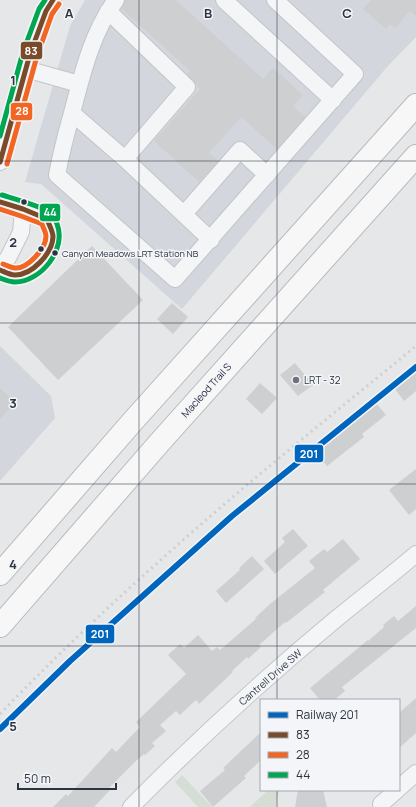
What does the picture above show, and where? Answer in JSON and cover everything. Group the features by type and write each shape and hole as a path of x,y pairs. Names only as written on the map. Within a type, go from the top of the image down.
{"highway":[{"path":"0,574 8,560 416,105"},
{"name":"Macleod Trail S","path":"0,626 160,442 416,156"}],"street":[{"path":"0,162 30,54 46,11 53,0"},
{"path":"224,0 333,100"},
{"path":"125,159 187,87 112,5 92,46 79,84 57,175 175,279 211,240 355,74 275,0"},
{"path":"26,69 79,84"},
{"path":"72,113 125,159 211,240"},
{"path":"184,214 240,150 267,175"},
{"path":"0,202 23,209 47,219 53,236 51,245 43,260 28,272 15,275 0,269 8,258 21,232 23,209"},
{"name":"Cantrell Drive SW","path":"131,807 174,764 250,694 336,619 416,554"},
{"path":"400,787 416,773"},
{"path":"381,804 396,791"}],"shaded area":[{"path":"85,0 416,0 416,37 387,67 182,309 41,184 25,182 70,26"},
{"path":"0,346 51,396 55,418 0,481"},
{"path":"182,775 212,807 198,807 175,782"},
{"path":"267,791 280,791 276,807 250,807"}],"building":[{"path":"125,0 176,0 263,79 273,68 303,95 293,106 305,117 277,149 241,117 209,153 218,161 199,182 154,141 200,89 187,74 190,71 122,9"},
{"path":"371,0 416,0 416,16 410,11 395,28 390,24 386,29 363,9"},
{"path":"92,246 143,300 58,380 8,327"},
{"path":"172,303 188,317 173,334 157,319"},
{"name":"LRT - 32","path":"295,363 313,385 298,396 280,375"},
{"path":"416,372 416,391 404,401 395,389"},
{"path":"260,383 277,398 262,414 246,399"},
{"path":"0,388 15,402 0,419"},
{"path":"376,403 386,415 362,434 364,437 327,466 314,450 351,420 353,422"},
{"path":"416,469 416,509 409,515 389,490"},
{"path":"293,529 308,546 275,574 264,561 285,542 282,538"},
{"path":"343,539 360,559 323,590 325,592 286,623 285,622 259,645 261,647 248,659 247,657 199,704 196,700 180,715 176,711 160,725 166,731 152,743 155,746 137,760 109,788 111,789 94,807 53,807 66,794 68,796 112,748 116,752 140,727 136,722 186,674 168,655 180,644 184,648 198,635 212,651 217,647 220,650 256,619 255,618 270,604 315,568 309,561 324,549 327,552"},
{"path":"252,556 264,569 226,603 216,591 240,570 239,568"},
{"path":"416,606 416,628 342,687 345,691 335,699 319,699 310,688 368,641 394,616 398,621"},
{"path":"416,698 416,733 400,747 400,712"},
{"path":"260,733 260,761 244,776 246,778 213,807 200,791 225,770 223,768"},
{"path":"298,791 323,791 327,807 295,807"}],"railway":[{"path":"0,714 85,629 174,548 302,439 416,346"}],"rail line":[{"name":"201","path":"0,729 70,661 232,516 416,367"}],"transit line":[{"name":"44","path":"0,136 23,52 39,9 45,0"},
{"name":"83","path":"0,162 30,54 46,11 53,0"},
{"name":"28","path":"7,164 37,56 52,14 59,4"},
{"name":"44","path":"0,278 15,282 25,281 34,276 50,262 58,244 59,234 54,216 47,210 2,195"},
{"name":"83","path":"0,202 23,209 47,219 52,230 53,237 52,244 45,256 28,271 15,275 0,270"},
{"name":"28","path":"0,209 42,224 46,233 43,247 30,262 15,268 3,264"}],"place":[{"name":"Canyon Meadows LRT Station NB","path":"55,253"},
{"name":"LRT - 32","path":"296,380"}]}
